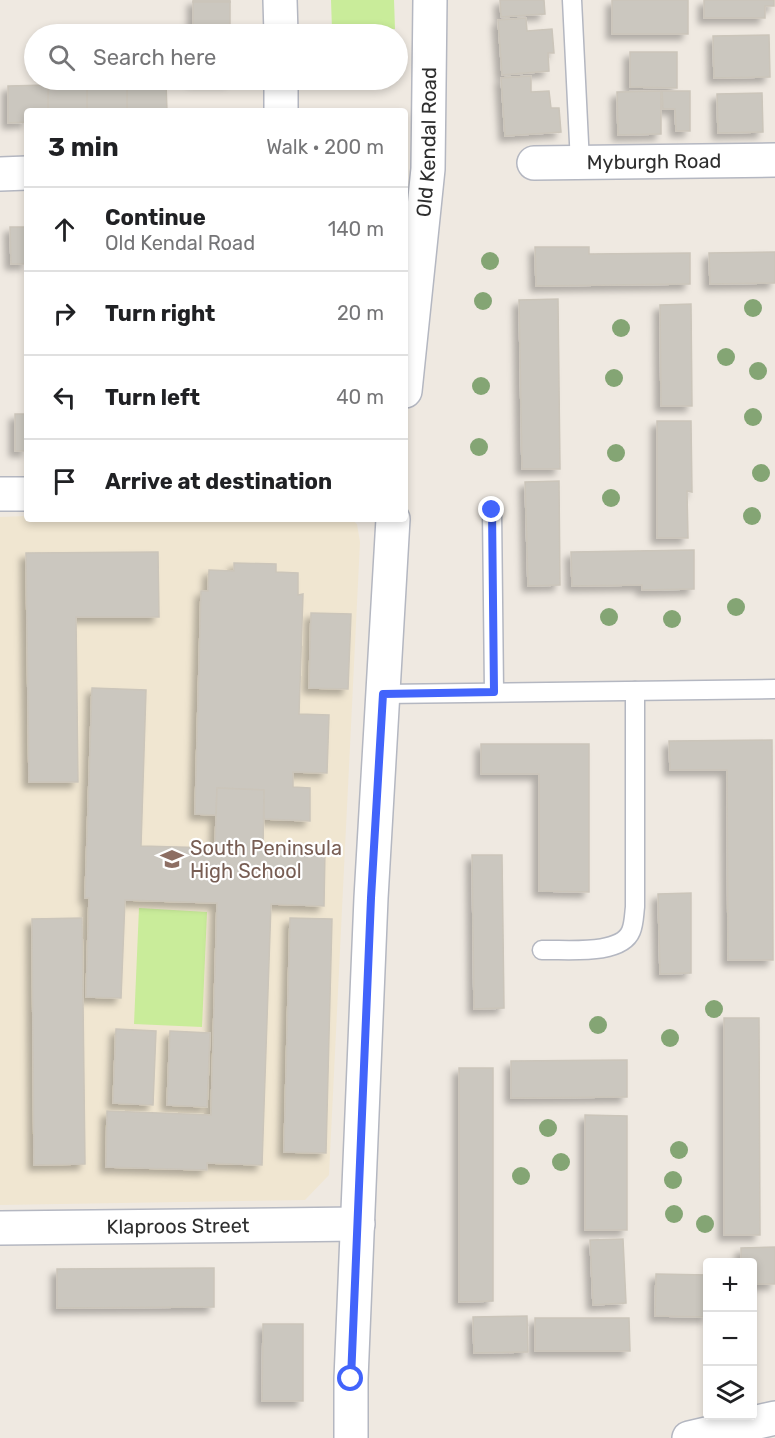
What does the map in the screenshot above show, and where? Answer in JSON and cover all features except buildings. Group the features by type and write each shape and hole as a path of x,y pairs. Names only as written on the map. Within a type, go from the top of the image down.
{"street":[{"path":"280,0 280,24"},
{"name":"Old Kendal Road","path":"408,336 417,169 430,0"},
{"path":"281,90 281,108"},
{"name":"Myburgh Road","path":"534,163 775,160"},
{"path":"0,174 24,173"},
{"path":"0,494 24,494"},
{"path":"351,1438 351,1379 371,898 393,522"},
{"name":"Klaproos Street","path":"0,1228 358,1224"},
{"path":"689,1438 775,1418"}],"lane":[{"path":"572,0 580,163"},
{"path":"492,510 494,692"},
{"path":"383,694 775,689"},
{"path":"542,950 607,948 622,944 631,932 635,908 635,691"}],"shaded area":[{"name":"South Peninsula High School","path":"24,516 24,522 355,522 357,524 360,542 329,1175 305,1200 0,1205 0,517"}],"green space":[{"path":"331,0 394,0 395,24 332,24"},
{"path":"139,908 207,912 202,1027 134,1024"}],"place":[{"name":"South Peninsula High School","path":"172,859"}],"route":[{"path":"351,1379 371,898 383,694 494,692 492,510"}]}
